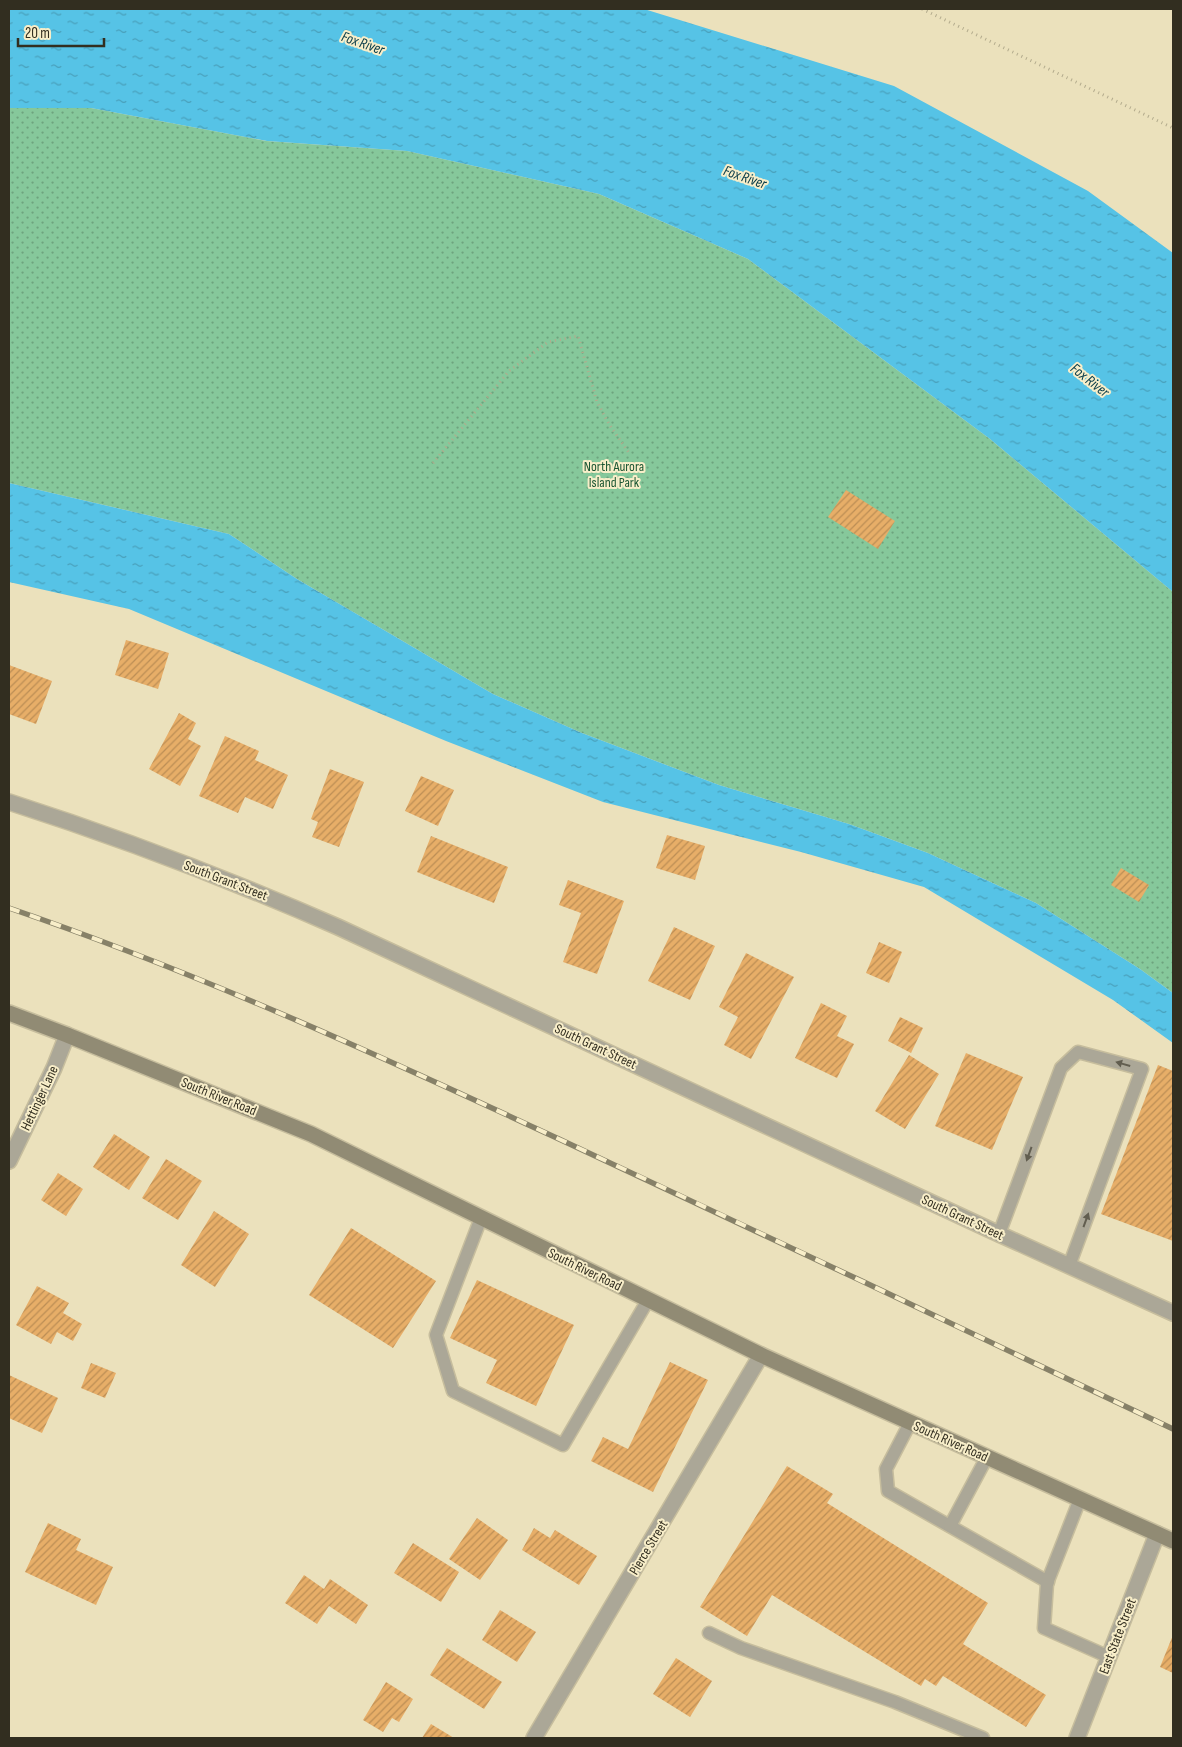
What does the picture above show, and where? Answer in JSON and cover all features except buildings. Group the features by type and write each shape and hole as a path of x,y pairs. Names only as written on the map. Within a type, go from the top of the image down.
{"main road":[{"name":"South River Road","path":"9,1013 311,1134 761,1355 1173,1541"}],"street":[{"name":"South Grant Street","path":"9,802 173,859 330,923 999,1234 1173,1312"},
{"name":"Hettinger Lane","path":"9,1161 54,1068 67,1035"},
{"name":"Pierce Street","path":"534,1738 761,1355"},
{"name":"East State Street","path":"1077,1738 1157,1534"}],"lane":[{"path":"999,1234 1060,1068 1078,1052 1142,1069 1069,1266"},
{"path":"481,1218 436,1335 453,1390 562,1445 648,1300"},
{"path":"910,1423 886,1469 888,1491 1048,1582"},
{"path":"950,1526 986,1457"},
{"path":"1080,1499 1048,1582 1044,1628 1109,1657"},
{"path":"709,1633 741,1648 895,1702 983,1738"}],"path":[{"path":"922,9 1173,128"},
{"path":"433,463 509,371 548,342 578,336 597,402 609,424 629,453"}],"green space":[{"name":"North Aurora Island Park","path":"9,108 91,108 266,141 407,151 599,194 748,259 990,439 1173,592 1173,993 1140,969 1036,903 928,853 849,824 719,785 582,733 493,694 297,579 229,534 9,483"}],"water":[{"name":"Fox River","path":"9,9 644,9 894,86 1088,191 1173,253 1173,592 990,439 748,259 599,194 407,151 267,141 91,108 9,108"},
{"path":"9,483 229,534 297,579 493,694 582,733 719,785 849,824 928,853 1036,903 1140,969 1173,993 1173,1043 1113,1000 924,887 801,852 603,802 446,741 129,609 9,582"}],"railway":[{"path":"9,908 149,959 355,1046 713,1211 1173,1429"}]}
